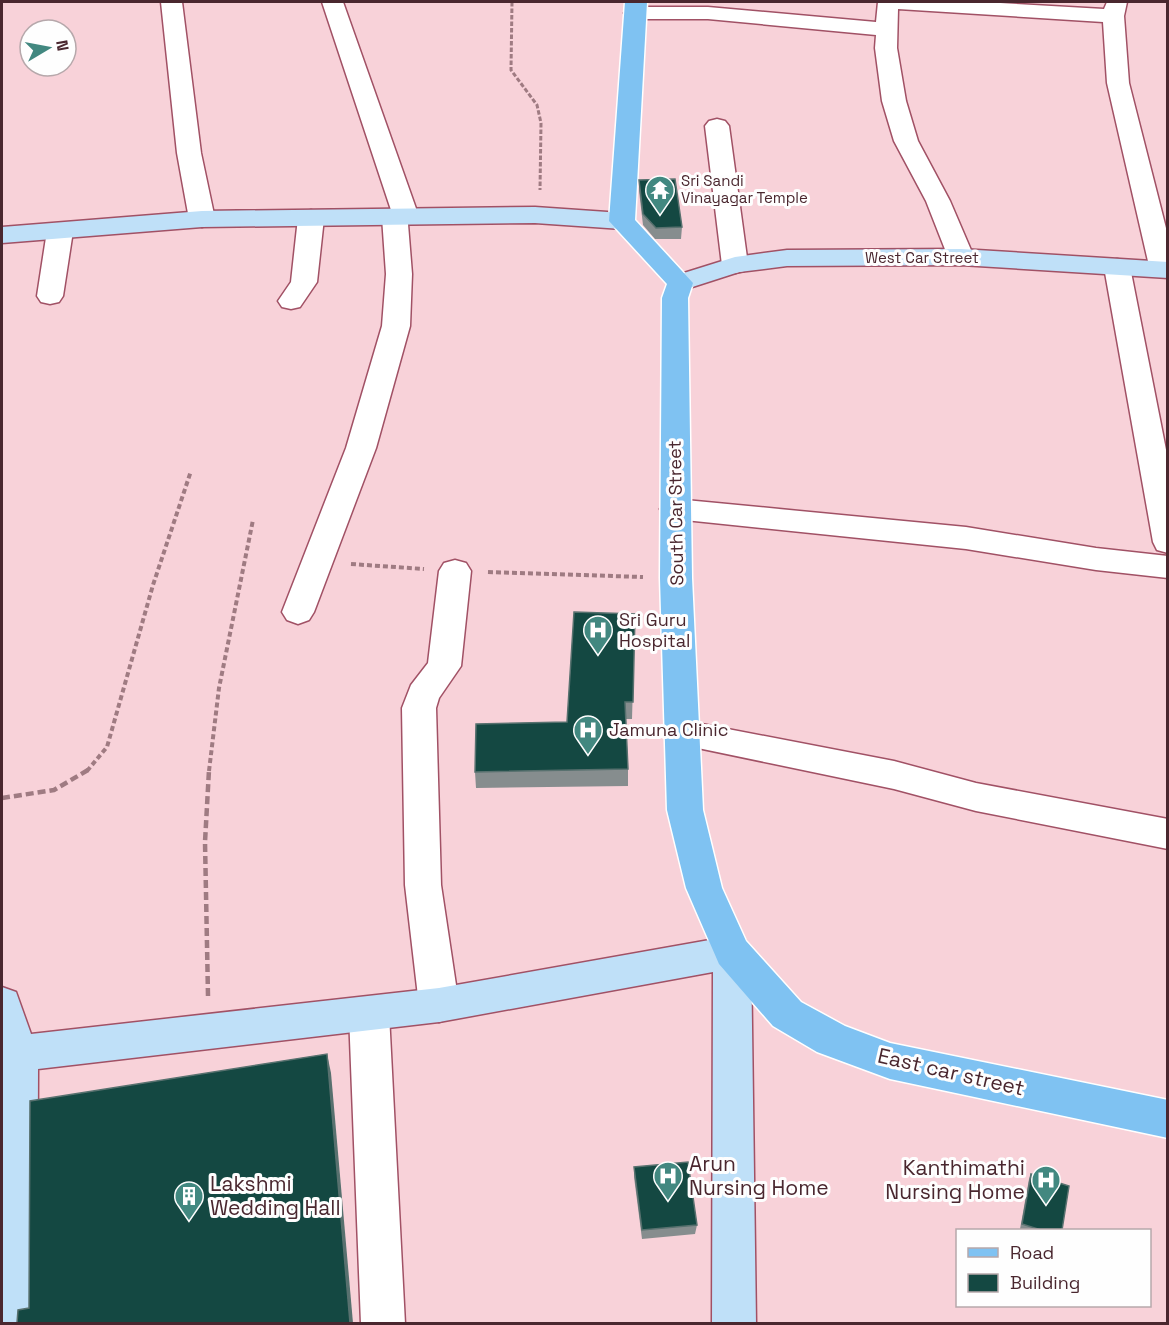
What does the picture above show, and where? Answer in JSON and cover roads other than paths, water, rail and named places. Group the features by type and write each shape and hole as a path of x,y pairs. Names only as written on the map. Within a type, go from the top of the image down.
{"main road":[{"path":"636,7 622,221 680,283"},
{"name":"South Car Street","path":"680,283 675,298 675,509 685,810 704,888 732,952"},
{"name":"East car street","path":"732,952 787,1014 831,1039 890,1061 1167,1119"}],"street":[{"path":"171,2 189,153 202,219"},
{"path":"298,612 361,448 396,326 399,274 401,217 332,2"},
{"path":"961,257 938,201 906,141 894,101 886,48 888,2 1115,9 1118,83 1165,270"},
{"path":"636,7 887,29"},
{"path":"717,126 735,265"},
{"path":"2,236 202,219 535,215 622,221"},
{"path":"291,301 304,282 311,218"},
{"path":"50,296 60,231"},
{"name":"West Car Street","path":"680,283 735,265 787,258 961,257 1165,270"},
{"path":"1117,267 1167,542"},
{"path":"675,509 966,538 1096,559 1167,567"},
{"path":"439,1005 423,885 419,708 423,694 444,666 455,571"},
{"path":"681,733 894,776 976,797 1167,834"},
{"path":"10,1055 439,1005 732,952 734,1323"},
{"path":"2,1004 10,1055 15,1323"},
{"path":"369,1014 383,1323"}],"place":[{"name":"Sri Sandi Vinayagar Temple","path":"660,216"},
{"name":"Sri Guru Hospital","path":"598,656"},
{"name":"Jamuna Clinic","path":"588,756"},
{"name":"Arun Nursing Home","path":"668,1202"},
{"name":"Kanthimathi Nursing Home","path":"1046,1206"},
{"name":"Lakshmi Wedding Hall","path":"189,1222"}]}
